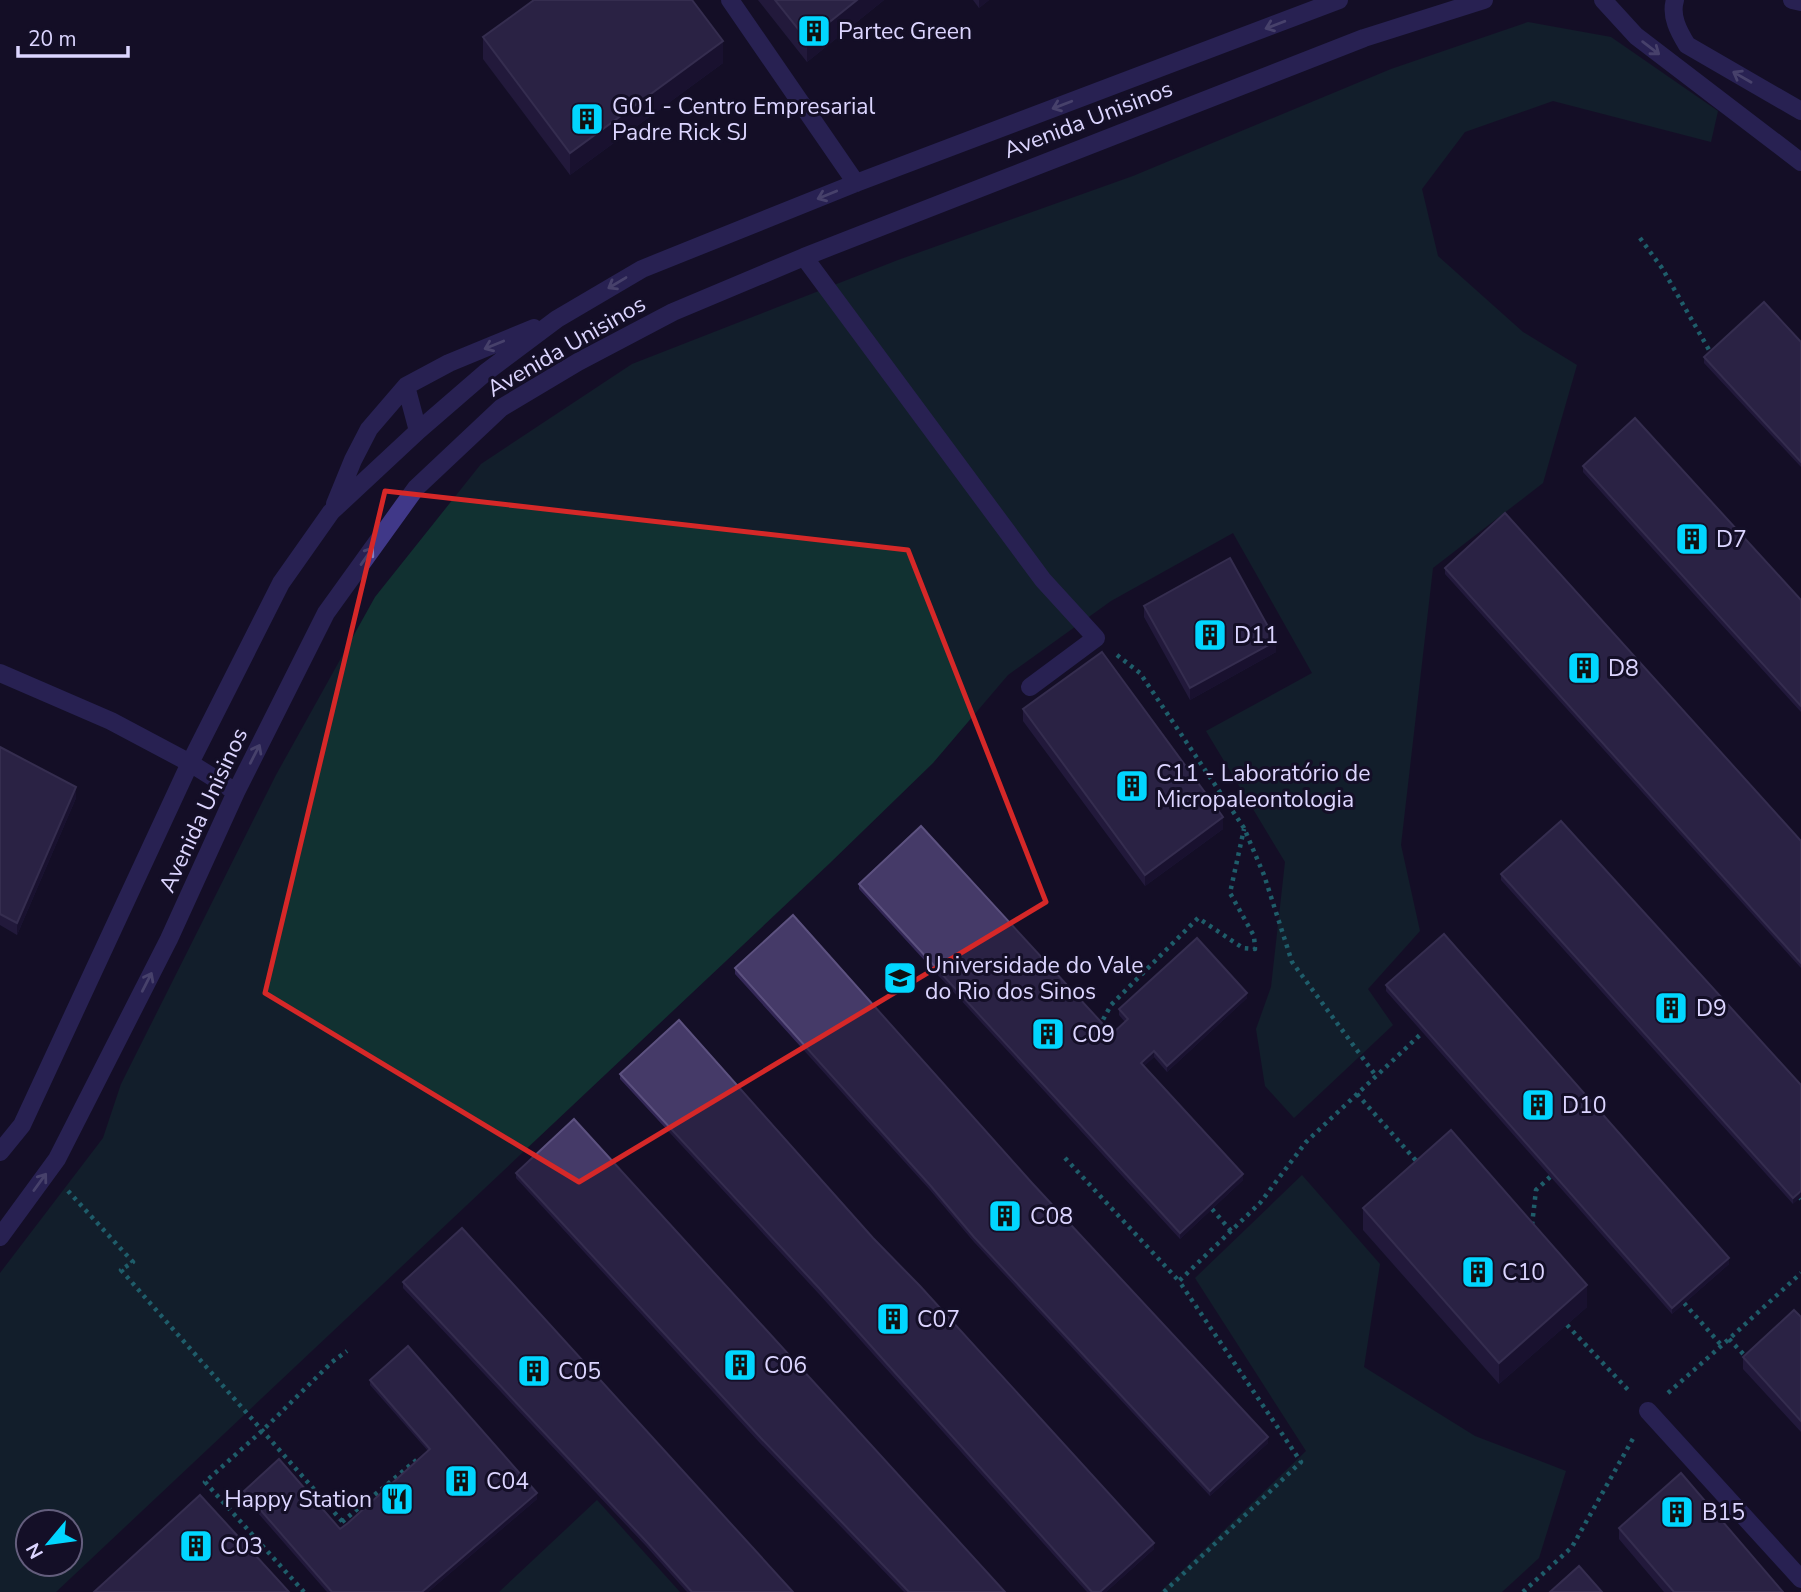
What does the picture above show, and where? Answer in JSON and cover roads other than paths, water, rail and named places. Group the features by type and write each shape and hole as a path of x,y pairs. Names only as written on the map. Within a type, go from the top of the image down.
{"lane":[{"path":"730,0 856,183"},
{"name":"Avenida Unisinos","path":"0,1152 22,1125 190,763 281,583 331,512 485,373 557,319 642,268 856,183 1339,0"},
{"name":"Avenida Unisinos","path":"0,1237 57,1159 169,939 236,792 326,613 416,488 501,408 578,362 673,312 804,257 1364,38 1484,0"},
{"path":"1603,0 1636,36 1801,162"},
{"path":"1675,0 1673,8 1678,29 1687,45 1801,111"},
{"path":"1792,0 1801,2"},
{"path":"804,257 1043,580 1096,638 1030,688"},
{"path":"331,512 369,429 407,386 449,363 557,319"},
{"path":"407,386 418,431"},
{"path":"0,673 111,721 190,763 236,792"},
{"path":"1648,1411 1801,1579"}],"place":[{"name":"Partec Green","path":"814,31"},
{"name":"G01 - Centro Empresarial Padre Rick SJ","path":"587,119"},
{"name":"D7","path":"1692,539"},
{"name":"D11","path":"1210,635"},
{"name":"D8","path":"1584,668"},
{"name":"C11 - Laboratório de Micropaleontologia","path":"1132,786"},
{"name":"Universidade do Vale do Rio dos Sinos","path":"900,978"},
{"name":"D9","path":"1671,1008"},
{"name":"C09","path":"1048,1034"},
{"name":"D10","path":"1538,1105"},
{"name":"C08","path":"1005,1216"},
{"name":"C10","path":"1478,1272"},
{"name":"C07","path":"893,1319"},
{"name":"C06","path":"740,1365"},
{"name":"C05","path":"534,1371"},
{"name":"C04","path":"461,1481"},
{"name":"Happy Station","path":"397,1499"},
{"name":"B15","path":"1677,1512"},
{"name":"C03","path":"196,1546"}]}
